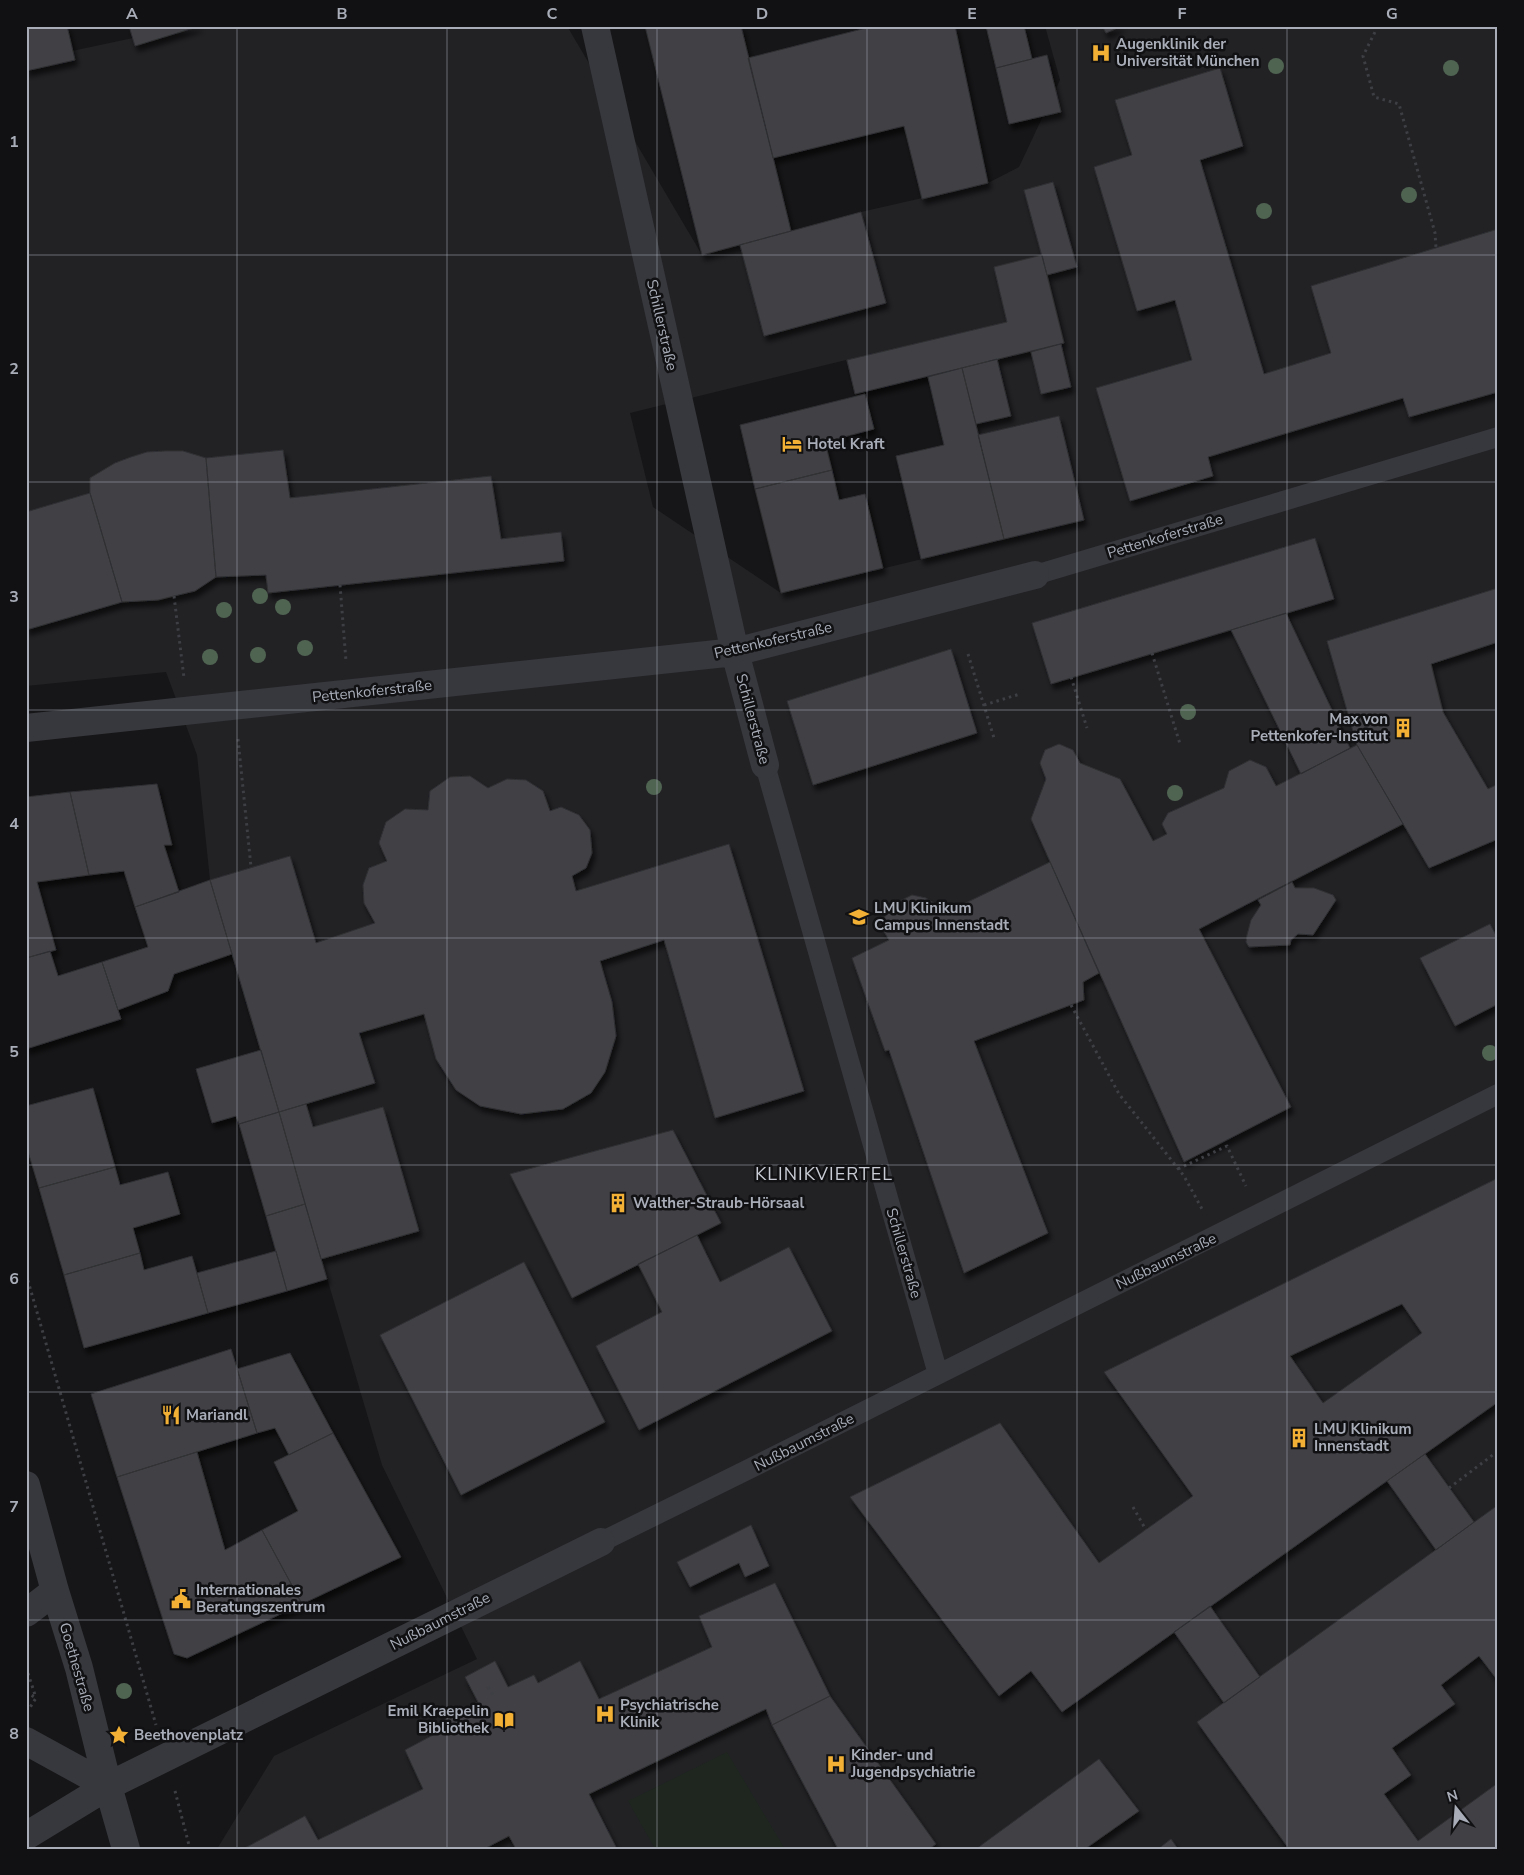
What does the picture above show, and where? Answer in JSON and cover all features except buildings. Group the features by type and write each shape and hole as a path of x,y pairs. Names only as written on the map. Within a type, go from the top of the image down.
{"street":[{"name":"Schillerstraße","path":"595,26 735,652 765,765"},
{"name":"Pettenkoferstraße","path":"26,728 735,652 1035,575"},
{"name":"Goethestraße","path":"26,1485 55,1591 79,1668 108,1786 126,1849"},
{"name":"Nußbaumstraße","path":"26,1836 108,1786 601,1542"},
{"path":"26,1612 55,1591"},
{"path":"26,1741 108,1786"}],"lane":[{"name":"Pettenkoferstraße","path":"1035,575 1498,437"},
{"name":"Schillerstraße","path":"765,765 938,1374"},
{"name":"Nußbaumstraße","path":"601,1542 1498,1094"}],"path":[{"path":"1193,26 1196,32"},
{"path":"1375,26 1376,30 1363,56 1374,96 1399,104 1435,233 1436,248"},
{"path":"340,585 349,694"},
{"path":"174,596 188,711"},
{"path":"1152,653 1180,744"},
{"path":"968,654 994,738"},
{"path":"1071,678 1087,728"},
{"path":"984,705 1020,694"},
{"path":"235,706 251,868"},
{"path":"1071,1005 1120,1094 1178,1169 1190,1188"},
{"path":"1178,1169 1227,1146 1260,1214"},
{"path":"26,1274 166,1758 190,1849"},
{"path":"1449,1488 1498,1451"},
{"path":"1133,1507 1146,1530"},
{"path":"26,1667 36,1698 26,1714"},
{"path":"488,1687 492,1695"},
{"path":"26,1692 36,1698"}],"shaded area":[{"name":"LMU Klinikum Campus Innenstadt","path":"200,26 567,26 702,255 861,212 988,183 1019,167 1060,80 1045,26 1498,26 1498,1849 217,1849 274,1756 477,1659 382,1465 210,880 197,755 166,672 26,686 26,72 74,60 72,51 133,38 136,46","holes":["846,360 855,394 962,368 978,435 1059,416 1084,520 781,593 653,507 630,413"]},
{"path":"727,1752 785,1849 655,1849 628,1801"}],"place":[{"name":"Augenklinik der Universität München","path":"1101,53"},
{"name":"Hotel Kraft","path":"792,444"},
{"name":"Max von Pettenkofer-Institut","path":"1403,728"},
{"name":"LMU Klinikum Campus Innenstadt","path":"859,917"},
{"name":"Walther-Straub-Hörsaal","path":"618,1203"},
{"name":"Mariandl","path":"171,1415"},
{"name":"LMU Klinikum Innenstadt","path":"1299,1438"},
{"name":"Internationales Beratungszentrum","path":"181,1599"},
{"name":"Psychiatrische Klinik","path":"605,1714"},
{"name":"Emil Kraepelin Bibliothek","path":"504,1720"},
{"name":"Beethovenplatz","path":"119,1735"},
{"name":"Kinder- und Jugendpsychiatrie","path":"836,1764"}],"district":[{"name":"KLINIKVIERTEL","path":"824,1174"}]}
